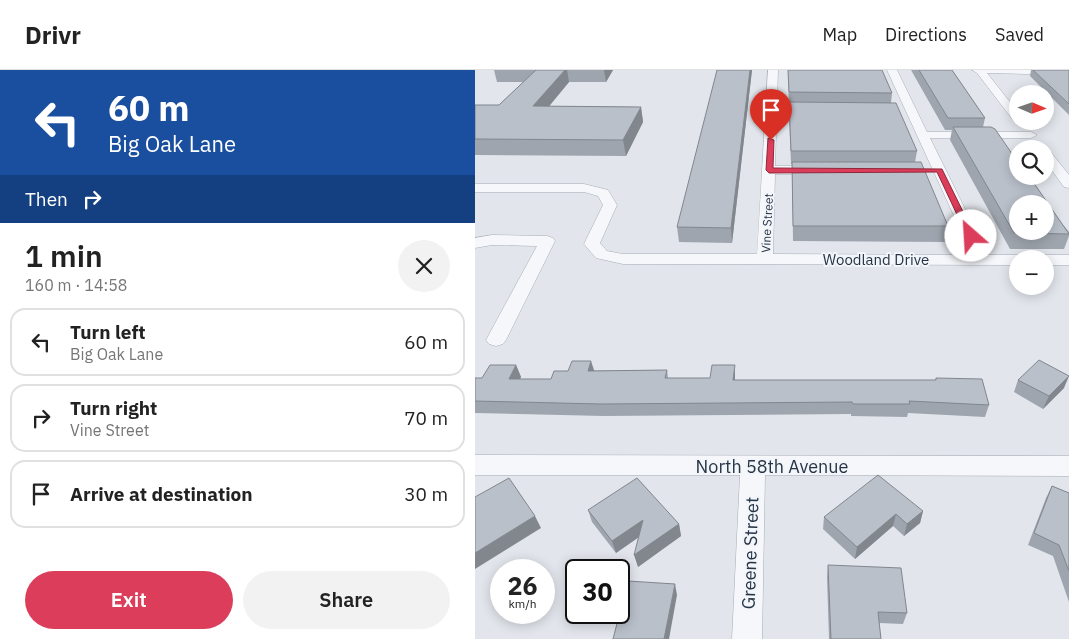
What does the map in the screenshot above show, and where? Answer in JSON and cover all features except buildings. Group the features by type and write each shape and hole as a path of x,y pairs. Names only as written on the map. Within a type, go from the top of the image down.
{"street":[{"name":"Vine Street","path":"475,188 584,188 603,193 610,204 592,244 602,255 623,259 765,259 769,170 777,109 773,70"},
{"path":"892,70 982,260"},
{"path":"979,70 1069,72"},
{"path":"979,70 1009,108"},
{"path":"897,110 911,110"},
{"path":"1028,130 1035,140"},
{"path":"924,135 1031,134"},
{"path":"1054,165 1069,184"},
{"path":"769,170 833,170"},
{"path":"923,170 939,170"},
{"path":"475,243 492,240 547,240 496,340"},
{"name":"Woodland Drive","path":"765,259 1009,260"},
{"path":"1054,260 1069,260"},
{"name":"North 58th Avenue","path":"475,465 1069,466"},
{"name":"Greene Street","path":"747,639 753,466"}],"route":[{"path":"771,140 769,170 939,170 971,236"}]}
